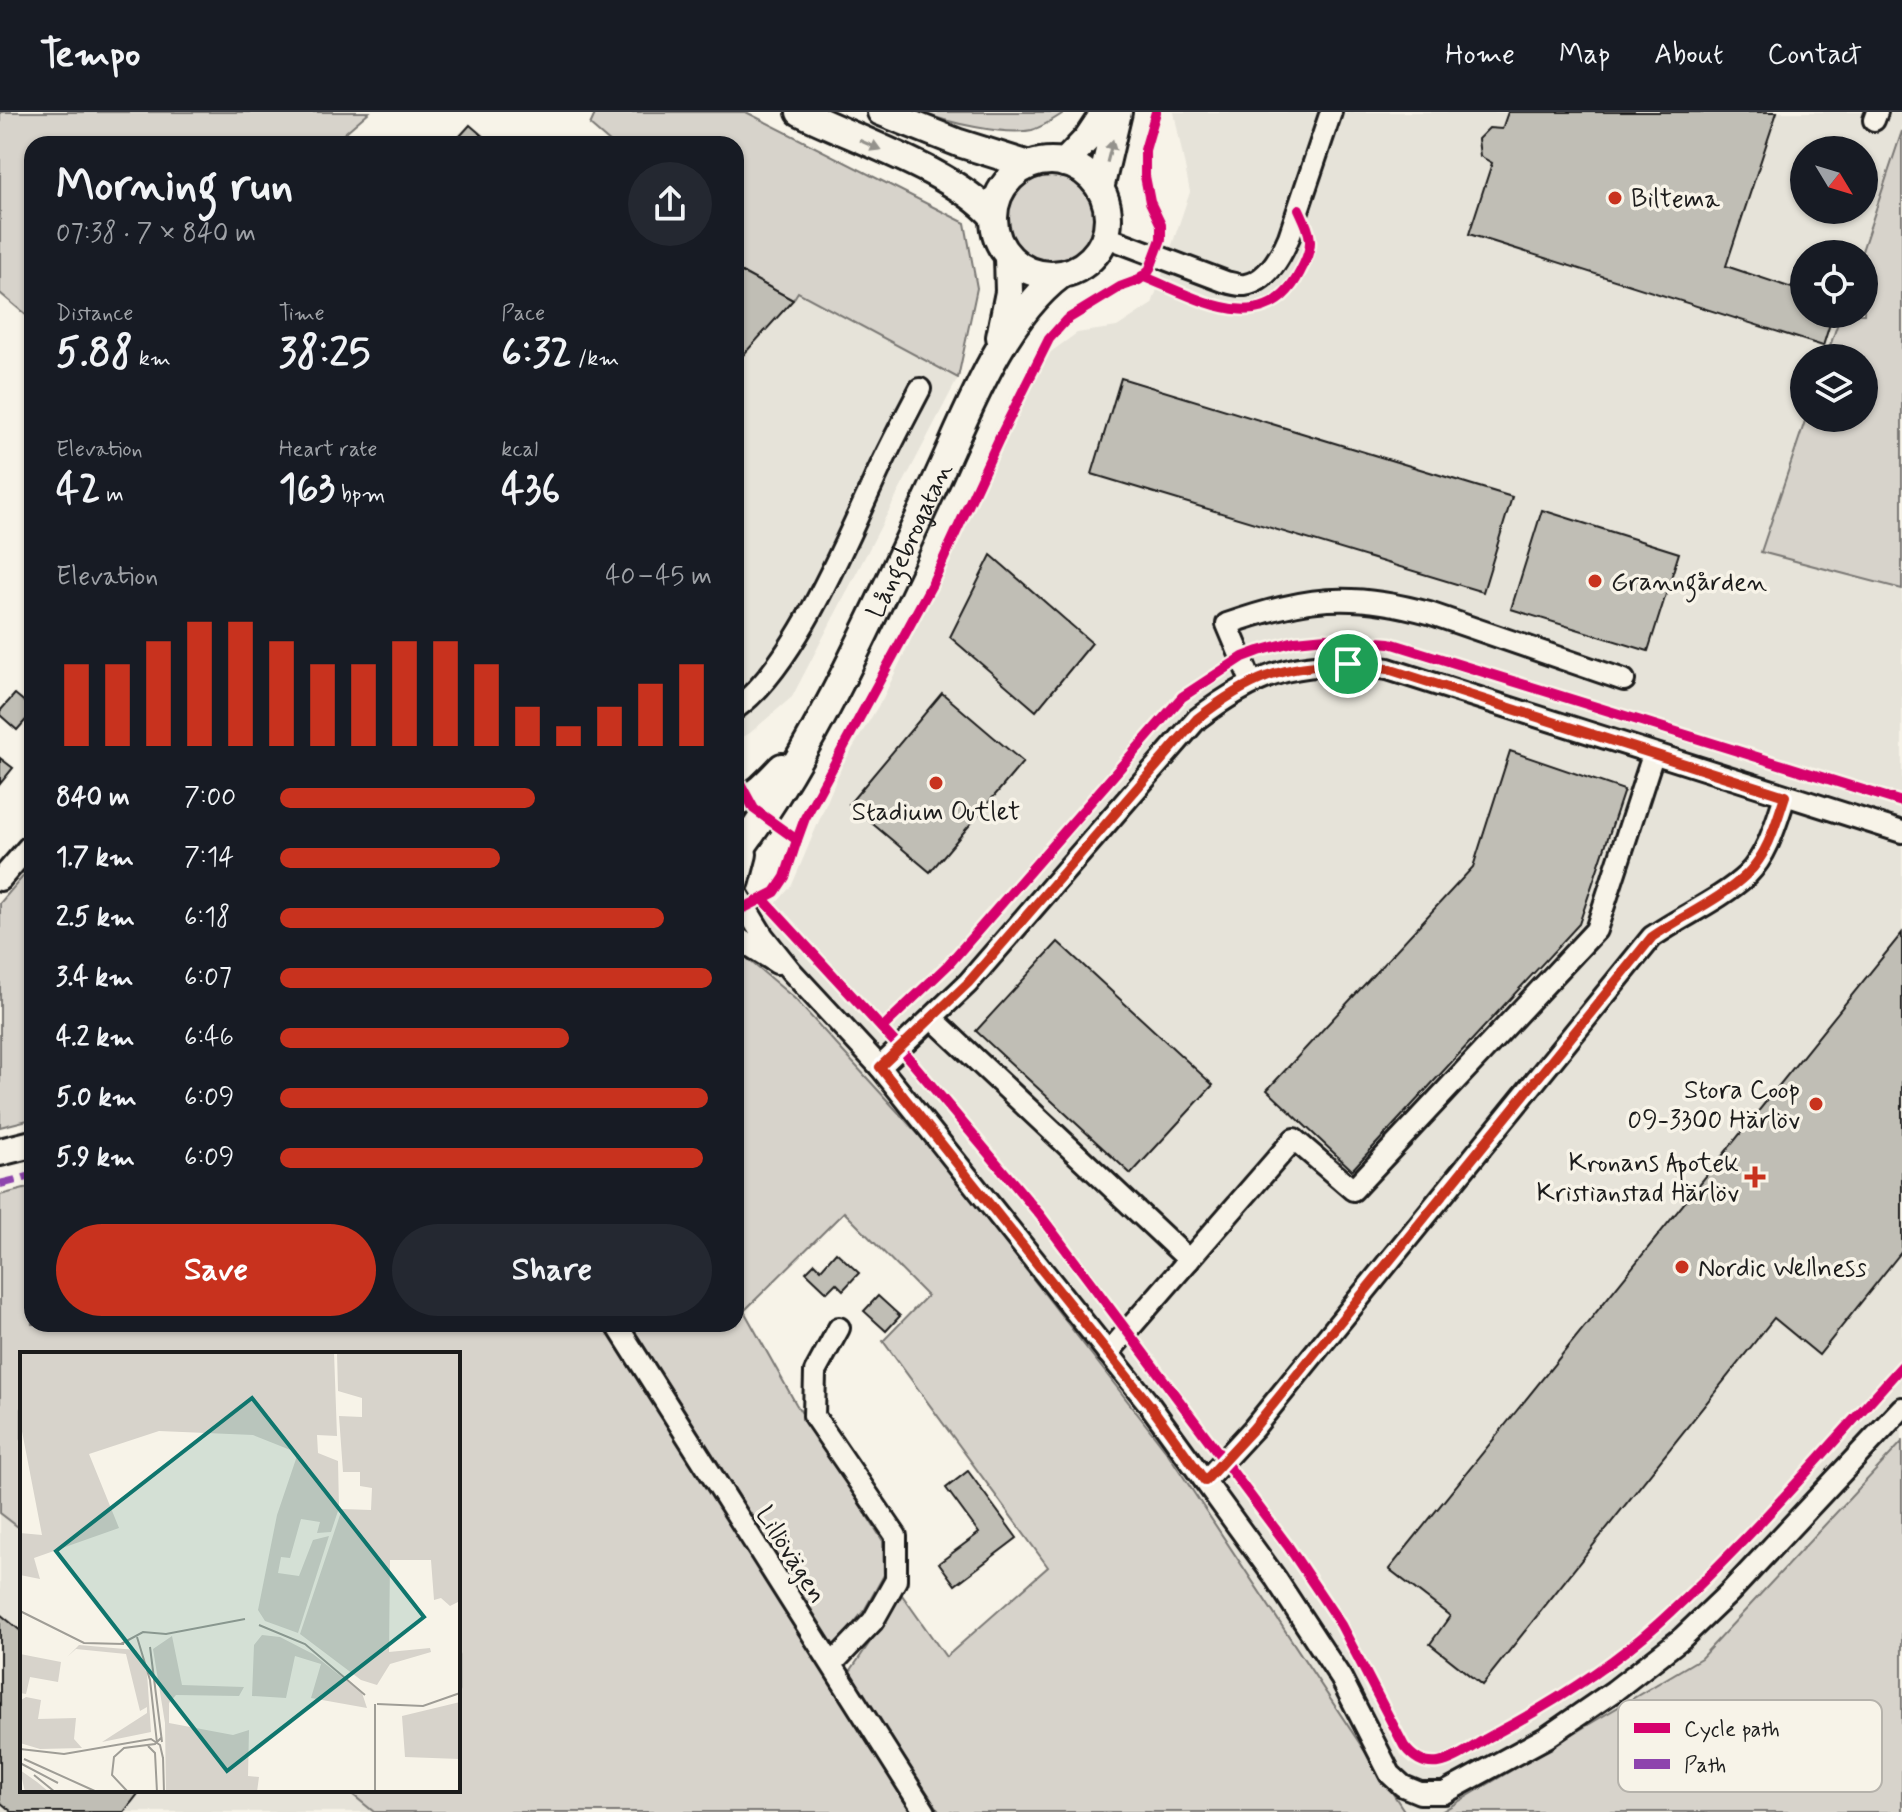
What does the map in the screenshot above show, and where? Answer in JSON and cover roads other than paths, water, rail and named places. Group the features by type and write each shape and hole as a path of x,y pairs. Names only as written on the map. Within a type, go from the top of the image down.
{"main road":[{"path":"800,112 941,177 971,196 994,217"},
{"path":"881,112 959,143 1029,165"},
{"path":"1064,163 1087,139 1105,112"},
{"path":"1100,189 1118,112"},
{"path":"1064,163 1078,168 1100,189 1108,215 1096,254 1086,263 1061,275 1033,273 1019,267 1008,257 995,231 996,200 1015,174 1029,165 1064,163"},
{"name":"Långebrogatan","path":"994,359 1004,326 1009,292 1008,257"},
{"name":"Långebrogatan","path":"744,834 764,817 819,720 994,359 1031,301 1061,275"},
{"name":"Långebrogatan","path":"744,800 770,781 819,720"},
{"path":"0,1152 24,1146"}],"street":[{"path":"1104,236 1226,282 1245,285 1265,275 1281,257 1331,112"},
{"path":"744,701 765,683 804,620 853,528 920,389"},
{"path":"1251,681 1227,624 1282,605 1341,598 1368,599 1414,609 1624,680"},
{"path":"880,1067 968,983 1197,719 1251,681 1312,665 1348,664 1388,669 1902,832"},
{"path":"1108,1353 1294,1139 1353,1190 1596,930 1653,755"},
{"path":"1205,1481 1253,1429 1652,937 1748,874 1769,842 1785,796"},
{"path":"0,880 24,852"},
{"path":"744,905 763,936 791,971 880,1067 1108,1353 1205,1481 1276,1579 1341,1678 1390,1774 1403,1786 1420,1793 1444,1793 1547,1737 1614,1691 1682,1638 1730,1592 1902,1408"},
{"path":"744,942 791,971"},
{"path":"933,1019 1189,1260"},
{"path":"832,1664 873,1621 896,1580 896,1536 814,1416 815,1372 839,1328"},
{"name":"Lillövägen","path":"621,1332 925,1812"}],"place":[{"name":"Biltema","path":"1615,198"},
{"name":"Granngården","path":"1595,581"},
{"name":"Stadium Outlet","path":"936,783"},
{"name":"Stora Coop 09-3300 Härlöv","path":"1816,1104"},
{"name":"Kronans Apotek Kristianstad Härlöv","path":"1755,1177"},
{"name":"Nordic Wellness","path":"1682,1267"}]}
